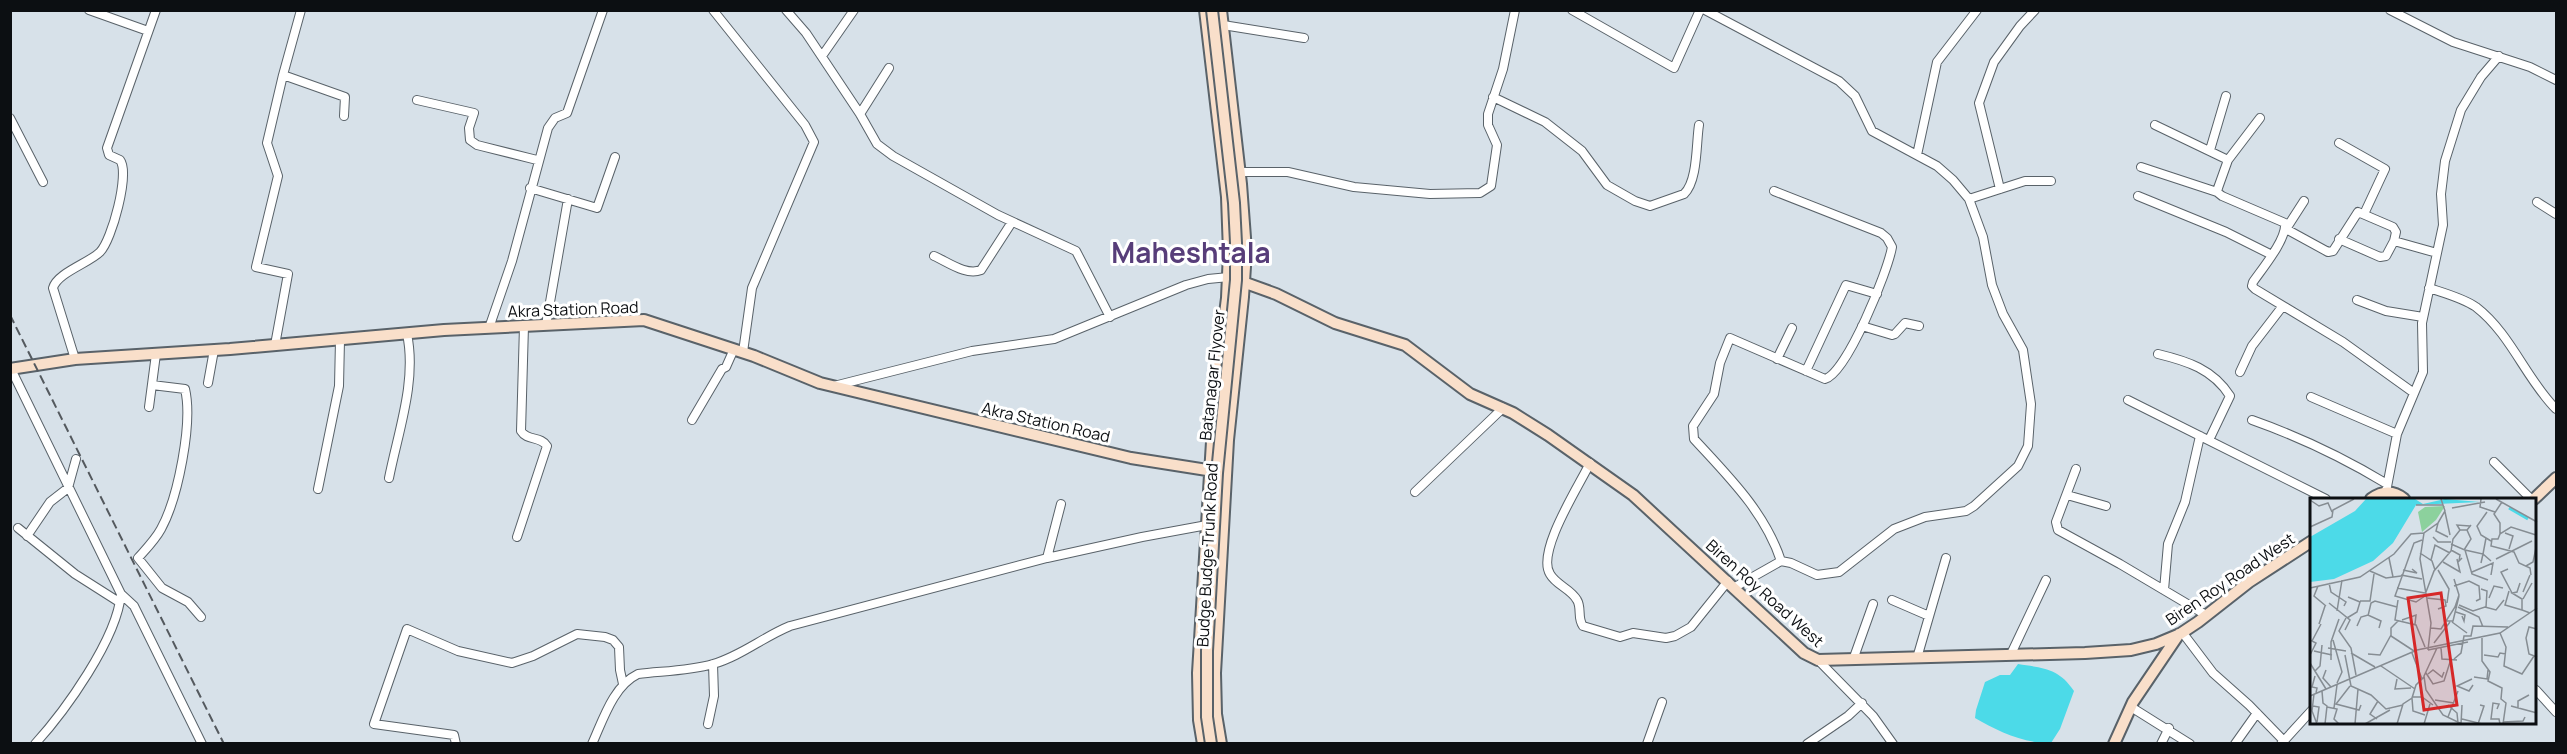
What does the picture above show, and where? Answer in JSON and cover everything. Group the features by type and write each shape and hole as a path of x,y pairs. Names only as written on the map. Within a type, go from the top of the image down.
{"main road":[{"name":"Budge Budge Trunk Road","path":"1203,744 1198,697 1210,471 1215,392 1229,277 1227,197 1205,10"},
{"name":"Batanagar Flyover","path":"1211,744 1206,707 1217,473 1236,280 1234,203 1212,10"},
{"name":"Budge Budge Trunk Road","path":"1221,10 1246,251 1226,472 1215,695 1221,744"},
{"name":"Biren Roy Road West","path":"1229,277 1276,294 1335,323 1405,345 1460,388 1503,408 1590,464 1633,495 1804,653 1818,660 2131,650 2156,644 2181,633 2249,582 2310,544"},
{"name":"Akra Station Road","path":"11,369 75,359 489,328 644,320 739,351 833,386 1131,458 1226,472"},
{"path":"2533,498 2556,478"},
{"path":"2372,498 2386,488 2402,498"},
{"path":"1208,513 1224,514"},
{"path":"2114,744 2132,707 2181,633"}],"street":[{"path":"88,10 148,32"},
{"path":"75,359 53,288 54,283 100,252 116,219 124,169 120,160 109,155 107,148 156,10"},
{"path":"275,345 288,273 256,267 278,176 267,143 285,62 301,10"},
{"path":"489,328 512,261 537,160 551,122 567,113 603,10"},
{"path":"692,420 722,369 739,351 752,288 814,142 805,125 713,10"},
{"path":"786,10 822,56 883,150 1012,222 1076,251 1110,317"},
{"path":"822,56 854,10"},
{"path":"1239,172 1288,172 1363,189 1430,194 1484,192 1491,186 1497,145 1488,120 1503,69 1515,10"},
{"path":"1572,10 1674,68 1703,10 1839,81 1855,96 1872,131 1917,155 1953,180 1969,199 1983,237 1992,285 2003,314 2023,350 2031,404 2028,446 2024,456 2000,485 1974,506 1966,510 1925,517 1894,529 1839,572 1827,576 1817,575 1781,561 1731,584 1691,627 1666,638 1634,633 1620,637 1583,626 1579,619 1580,606 1576,598 1549,573 1547,560 1562,518 1590,464"},
{"path":"1917,155 1937,62 1977,10"},
{"path":"2000,189 1979,104 1994,62 2020,26 2035,10"},
{"path":"2390,10 2453,42 2499,56 2556,80"},
{"path":"1223,25 1304,38"},
{"path":"2252,420 2311,443 2386,488 2397,434 2423,372 2423,317 2443,225 2441,194 2445,161 2458,117 2481,77 2499,56"},
{"path":"861,114 890,68"},
{"path":"283,75 345,97 344,116"},
{"path":"2210,150 2226,96"},
{"path":"1493,97 1545,122 1582,151 1607,185 1635,201 1650,206 1684,194 1689,190 1694,175 1699,124"},
{"path":"417,100 474,113 469,128 470,140 477,145 537,160"},
{"path":"10,118 43,182"},
{"path":"2217,192 2228,160 2260,118"},
{"path":"2155,125 2228,160"},
{"path":"2339,143 2385,169 2364,214"},
{"path":"530,188 597,208 615,157"},
{"path":"2141,167 2217,192 2281,220 2285,223 2286,229"},
{"path":"1969,199 2025,181 2051,181"},
{"path":"1774,191 1868,227 1887,238 1891,243 1892,251 1877,294 1862,326 1844,360 1832,376 1825,379 1730,338 1720,363 1714,394 1696,420 1692,432 1694,439 1761,516 1775,542 1781,561"},
{"path":"2138,196 2226,232 2272,255"},
{"path":"546,325 568,199"},
{"path":"2304,201 2252,286 2282,307 2343,342 2414,393"},
{"path":"2537,202 2556,214"},
{"path":"2286,229 2328,252 2333,251 2339,239 2355,213 2364,214 2393,227 2396,232 2394,241 2383,258 2339,239"},
{"path":"934,256 974,273 981,270 1012,222"},
{"path":"2394,241 2437,253"},
{"path":"833,386 972,351 1054,339 1186,285 1208,279 1229,277"},
{"path":"1806,371 1846,285 1877,294"},
{"path":"2429,288 2476,308 2508,342 2534,382 2556,409"},
{"path":"2357,300 2380,310 2423,317"},
{"path":"2240,372 2252,346 2282,307"},
{"path":"1862,326 1892,334 1895,334 1905,323 1919,326"},
{"path":"517,537 547,446 542,441 526,436 521,431 524,326"},
{"path":"1777,359 1792,328"},
{"path":"389,478 410,375 411,353 407,334"},
{"path":"318,489 339,386 340,340"},
{"path":"208,383 214,350"},
{"path":"149,407 156,354"},
{"path":"2158,354 2185,360 2203,369 2230,396 2209,440"},
{"path":"11,369 120,598 111,629 87,675 35,744"},
{"path":"152,385 186,389 186,438 170,507 154,541 138,558 162,588 188,602 201,617"},
{"path":"2311,397 2397,434"},
{"path":"2128,400 2324,498"},
{"path":"1415,492 1503,408"},
{"path":"2164,590 2168,544 2183,508 2200,436"},
{"path":"27,536 50,502 68,488 76,459"},
{"path":"2494,462 2531,498"},
{"path":"2076,469 2056,522 2058,530 2206,615"},
{"path":"2067,495 2106,506"},
{"path":"1047,558 1061,504"},
{"path":"592,744 623,684 638,674 713,664 790,626 1047,558 1207,525"},
{"path":"18,528 75,574 134,606 202,744"},
{"path":"1917,658 1946,558"},
{"path":"2011,654 2046,580"},
{"path":"1892,600 1929,616"},
{"path":"1853,660 1865,621 1873,604"},
{"path":"456,744 454,735 374,724 407,629 458,651 512,663 577,634 604,637 613,640 619,647 623,684"},
{"path":"2181,633 2214,673 2257,712 2282,742 2310,712"},
{"path":"1818,660 1862,703 1893,744"},
{"path":"708,724 714,696 713,664"},
{"path":"2537,692 2556,712"},
{"path":"1647,744 1662,702"},
{"path":"1807,744 1848,716 1862,703"},
{"path":"2132,707 2169,728 2190,744"},
{"path":"2235,744 2257,712"},
{"path":"2161,744 2169,728"}],"water":[{"path":"2018,664 2050,670 2068,683 2074,691 2060,729 2051,743 2011,736 1975,718 1985,682 2000,675 2010,675"}],"railway":[{"path":"10,315 224,744"}],"district":[{"name":"Maheshtala","path":"1191,253"}]}
